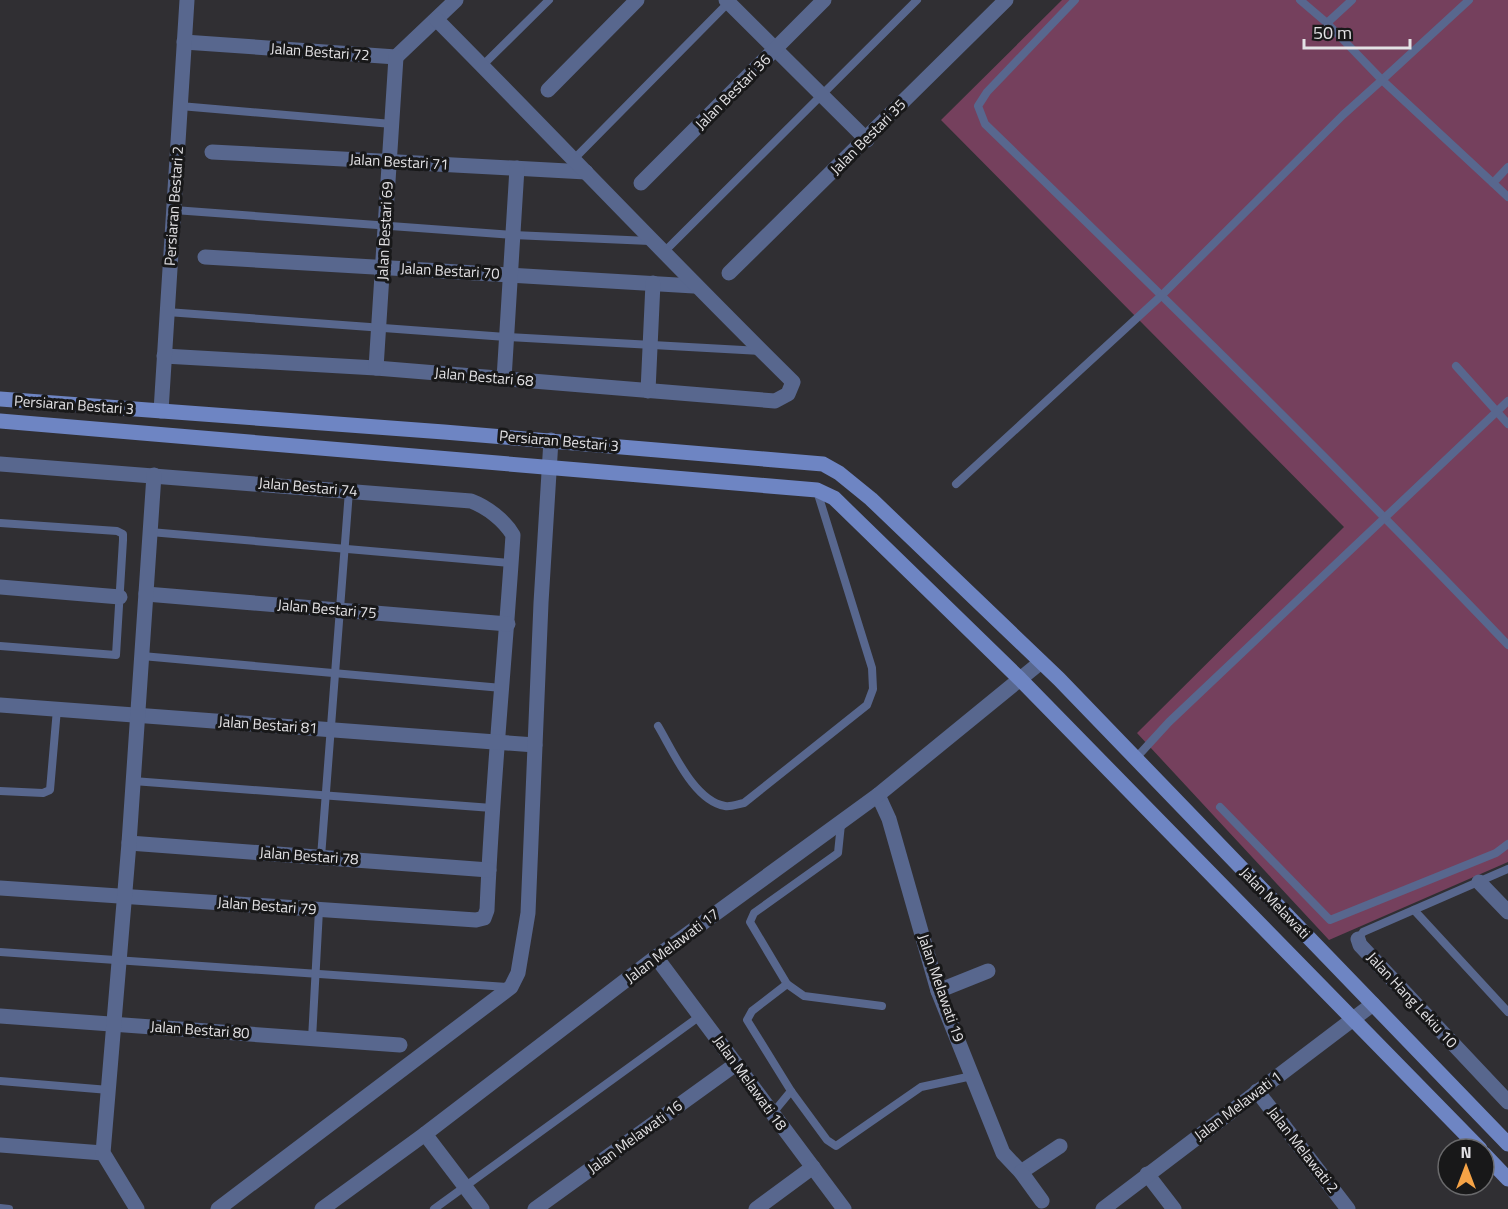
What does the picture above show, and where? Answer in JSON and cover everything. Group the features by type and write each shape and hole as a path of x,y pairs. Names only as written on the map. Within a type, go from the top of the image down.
{"street":[{"name":"Persiaran Bestari 2","path":"161,411 187,0"},
{"path":"548,90 637,0"},
{"name":"Jalan Bestari 36","path":"641,183 824,0"},
{"name":"Jalan Bestari 35","path":"729,273 867,140 1006,0"},
{"path":"396,57 439,18 454,1"},
{"path":"728,1 867,140"},
{"path":"439,18 650,241 761,351"},
{"name":"Jalan Bestari 72","path":"184,42 396,57"},
{"name":"Jalan Bestari 69","path":"376,368 396,57"},
{"name":"Jalan Bestari 71","path":"213,152 586,172"},
{"path":"504,378 518,168"},
{"name":"Jalan Bestari 70","path":"205,257 694,286"},
{"path":"648,391 653,284"},
{"name":"Jalan Bestari 68","path":"164,356 376,368 775,401 788,394 793,382 761,351"},
{"name":"Persiaran Bestari 3","path":"0,399 551,440 823,464 839,473 871,499 1041,662"},
{"name":"Persiaran Bestari 3","path":"0,421 817,490 834,498 1020,679"},
{"path":"218,1209 511,987 518,973 528,913 551,440"},
{"name":"Jalan Bestari 74","path":"0,464 471,501 481,505 507,525 513,535 508,624 497,743"},
{"path":"137,1209 103,1153 125,897 154,475"},
{"path":"0,587 120,597"},
{"name":"Jalan Bestari 75","path":"146,594 508,624"},
{"name":"Jalan Melawati 17","path":"322,1209 425,1134 656,957 842,823 1041,662"},
{"name":"Jalan Melawati","path":"1041,662 1507,1142"},
{"name":"Jalan Melawati","path":"1020,679 1468,1137"},
{"name":"Jalan Bestari 81","path":"0,705 535,745"},
{"name":"Jalan Bestari 79","path":"0,888 476,920 484,918 487,910 497,743"},
{"name":"Jalan Melawati 19","path":"878,795 889,819 938,991 1003,1153 1021,1172 1042,1201"},
{"name":"Jalan Bestari 78","path":"129,843 489,870"},
{"path":"1479,882 1508,912"},
{"name":"Jalan Hang Lekiu 10","path":"1358,939 1360,945 1508,1102"},
{"name":"Jalan Melawati 18","path":"656,957 844,1209"},
{"path":"938,991 988,971"},
{"name":"Jalan Melawati 1","path":"1103,1209 1373,1004"},
{"name":"Jalan Bestari 80","path":"0,1016 400,1045"},
{"name":"Jalan Melawati 16","path":"535,1209 736,1064"},
{"name":"Jalan Melawati 2","path":"1257,1091 1348,1209"},
{"path":"425,1134 482,1209"},
{"path":"0,1145 103,1153"},
{"path":"1021,1172 1060,1146"},
{"name":"Jalan Melawati","path":"1496,1166 1508,1179"},
{"path":"756,1209 813,1167"},
{"path":"1147,1174 1174,1209"}],"lane":[{"path":"482,66 549,0"},
{"path":"663,253 917,0"},
{"path":"1075,0 987,92 978,106 985,124 1386,517 1508,645"},
{"path":"1300,0 1327,23 1382,80 1508,197"},
{"path":"1327,23 1352,0"},
{"path":"956,484 1162,295 1343,115 1469,0"},
{"path":"574,159 728,1"},
{"path":"180,106 392,124"},
{"path":"1493,183 1508,166"},
{"path":"174,210 513,235 650,241"},
{"path":"167,312 506,337 761,351"},
{"path":"1456,366 1508,424"},
{"path":"1136,758 1169,722 1508,401"},
{"path":"658,726 697,790 711,801 727,807 744,803 867,705 873,688 872,668 817,490"},
{"path":"321,857 349,491"},
{"path":"0,523 117,531 123,534 116,656 0,646"},
{"path":"150,532 511,562"},
{"path":"142,656 502,688"},
{"path":"0,791 43,793 50,790 57,709"},
{"path":"133,781 492,808"},
{"path":"1220,807 1330,920 1496,853 1508,844"},
{"path":"842,823 838,853 751,917 752,927 786,984 804,996 882,1006"},
{"name":"Jalan Hang Lekiu 10","path":"1358,939 1363,932 1508,869"},
{"path":"312,1039 319,910"},
{"path":"1414,910 1508,1012"},
{"path":"0,952 511,987"},
{"path":"786,984 752,1011 747,1020 791,1091 827,1140 836,1146 921,1087 972,1076"},
{"path":"434,1209 700,1016"},
{"path":"0,1082 109,1090"},
{"path":"772,1114 791,1091"},
{"path":"0,1208 9,1209"}],"shaded area":[{"path":"1062,0 1508,0 1508,862 1329,940 1137,733 1344,527 941,120"}]}
